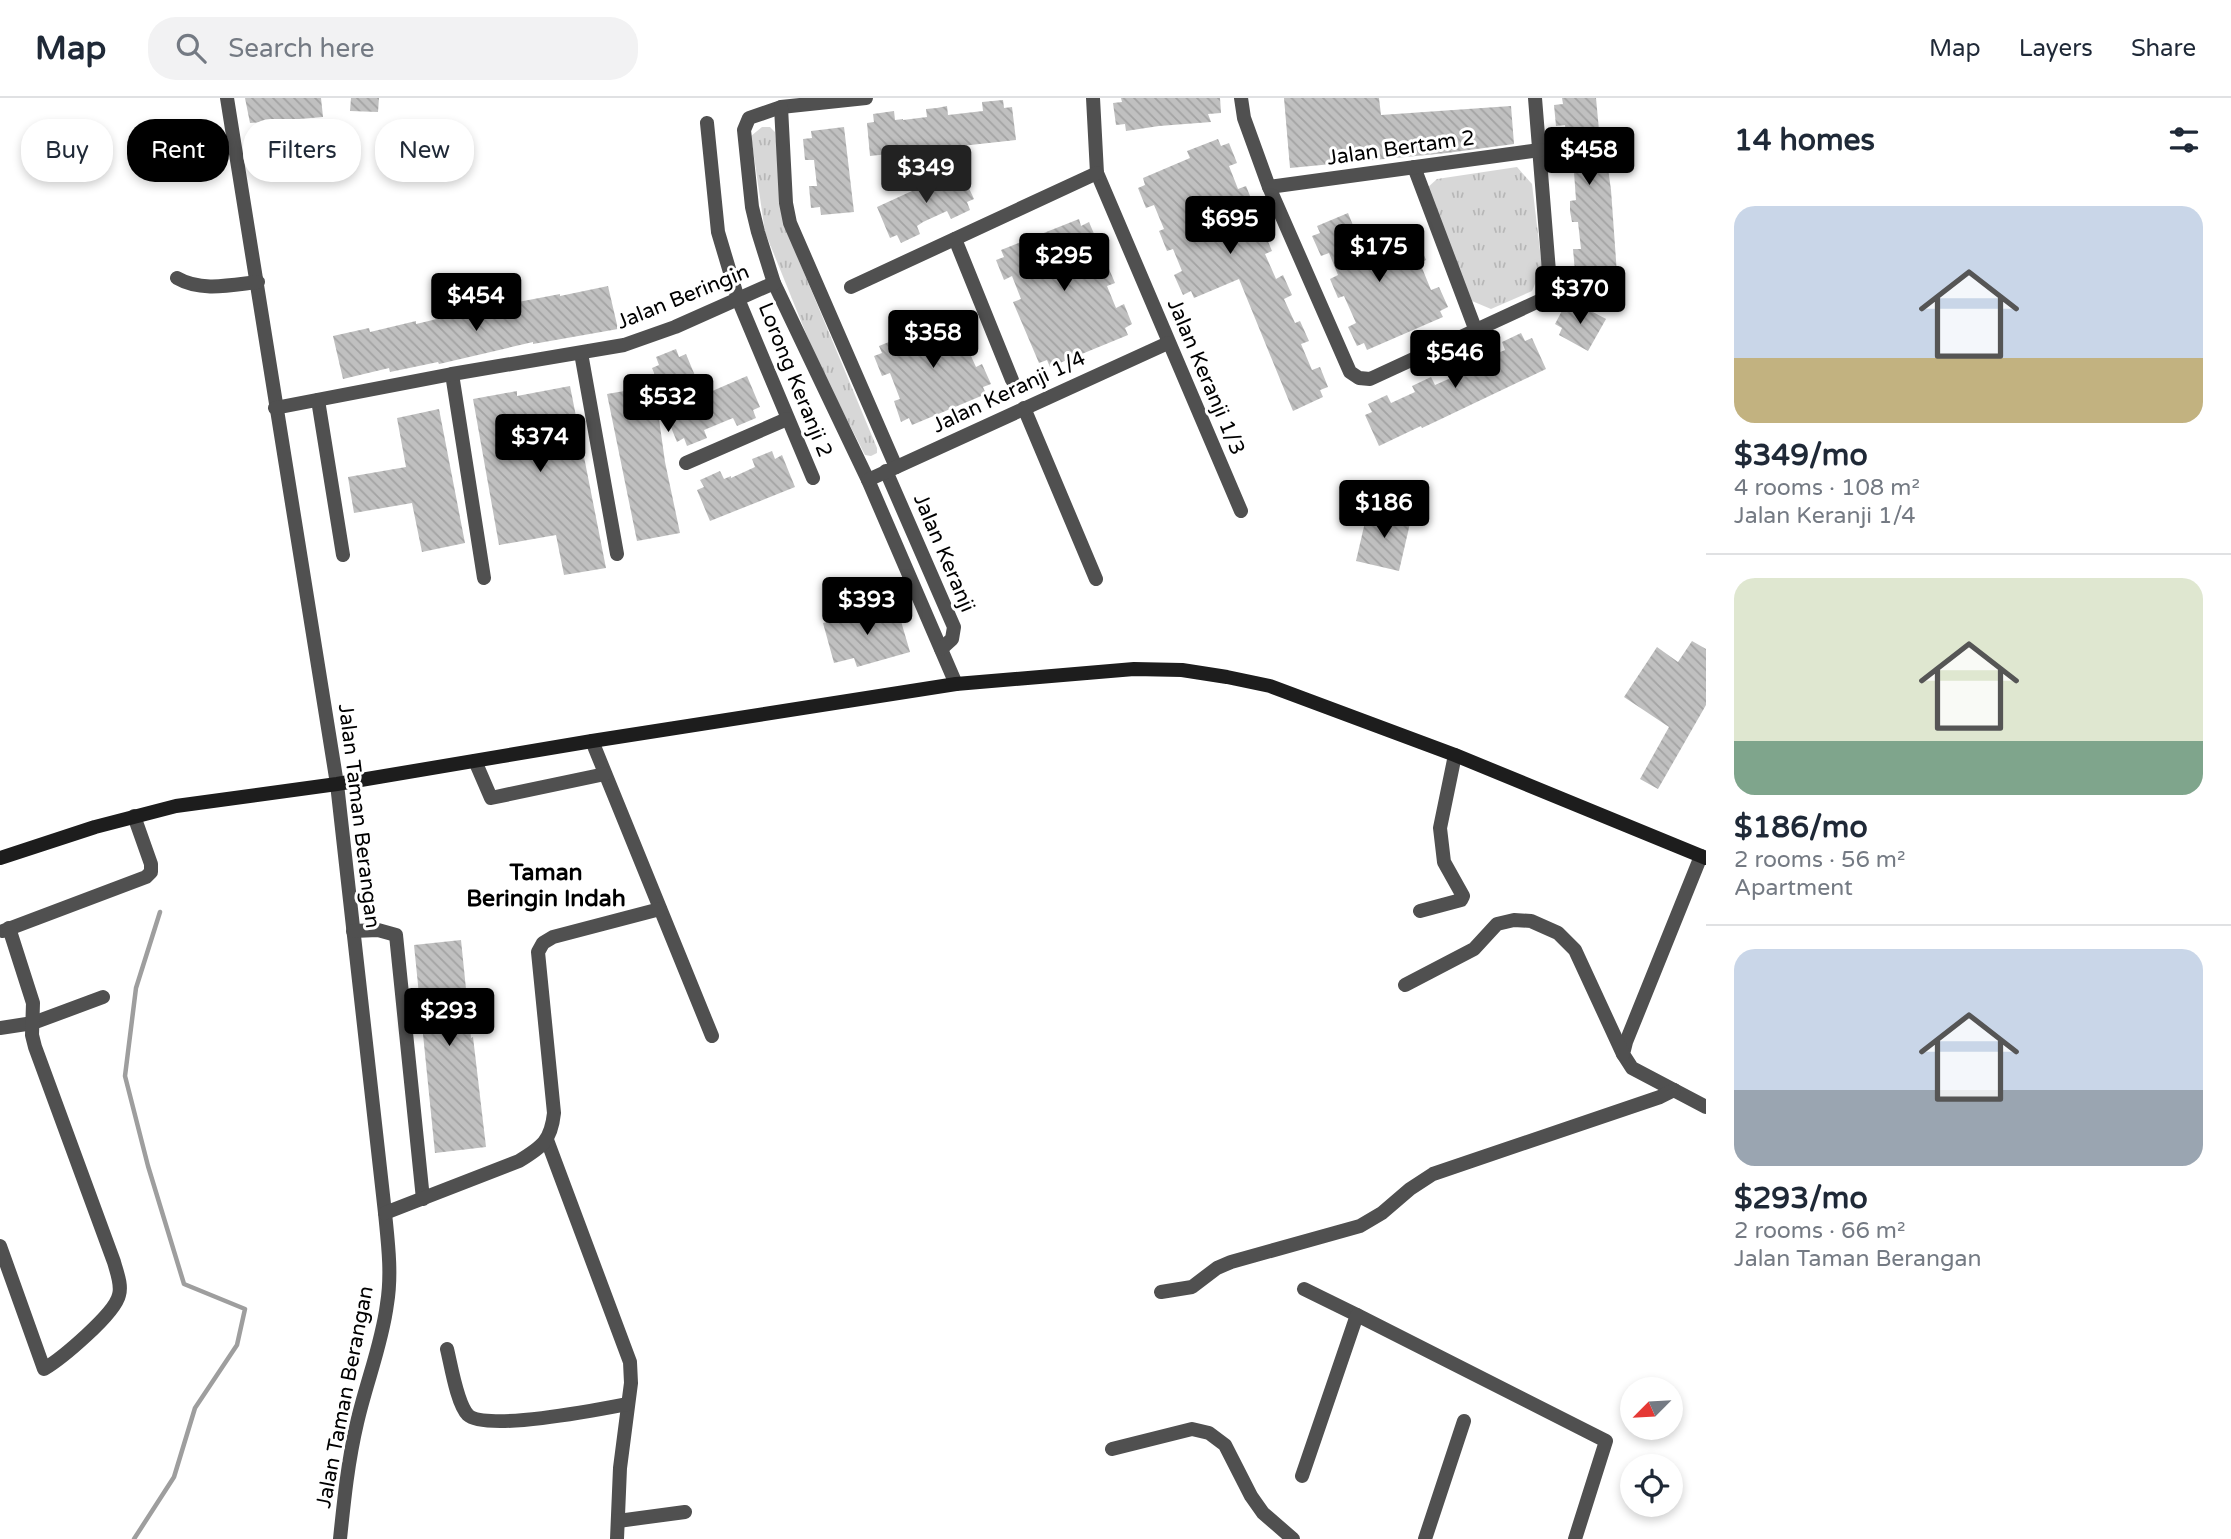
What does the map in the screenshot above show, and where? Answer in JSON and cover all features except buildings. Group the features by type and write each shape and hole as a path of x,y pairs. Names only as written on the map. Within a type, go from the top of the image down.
{"street":[{"name":"Jalan Taman Berangan","path":"227,98 337,784 386,1213 390,1277 388,1303 357,1423 340,1539"},
{"path":"866,98 781,107 749,118 744,130 752,208 774,283 868,480 956,684"},
{"name":"Jalan Keranji 1/3","path":"1093,98 1097,173 1241,511"},
{"path":"1241,98 1244,118 1269,187 1350,372 1359,378 1370,379 1541,300 1548,293 1550,284 1535,98"},
{"name":"Jalan Keranji","path":"781,107 786,203 790,223 954,627 952,639 941,649"},
{"name":"Lorong Keranji 2","path":"707,123 718,232 738,299 813,478"},
{"name":"Jalan Bertam 2","path":"1269,187 1540,150"},
{"path":"1415,167 1476,331"},
{"path":"851,287 1097,173"},
{"path":"955,239 1012,380"},
{"path":"177,278 186,283 216,287 258,282"},
{"name":"Jalan Beringin","path":"275,408 648,338 774,283"},
{"name":"Jalan Keranji 1/4","path":"868,480 1168,343"},
{"path":"581,352 617,554"},
{"path":"452,374 484,578"},
{"path":"318,400 343,555"},
{"path":"1024,408 1096,579"},
{"path":"686,463 787,419"},
{"path":"0,858 69,835 176,806 337,784 956,684 1133,669 1182,670 1270,686 1455,755 1704,857 1623,1054"},
{"path":"592,741 712,1036"},
{"path":"1420,911 1461,900 1463,896 1444,862 1440,844 1440,828 1455,755"},
{"path":"475,761 491,798 606,774"},
{"path":"0,1246 44,1369 77,1344 113,1307 120,1296 119,1281 35,1047 30,989 4,930 146,877 151,872 151,864 134,816"},
{"path":"386,1213 519,1161 536,1151 547,1140 554,1113 538,952 543,943 553,937 660,909"},
{"path":"1405,985 1474,949 1497,924 1514,920 1531,922 1558,933 1575,950 1632,1068 1706,1107"},
{"path":"353,931 378,930 396,935 423,1199"},
{"path":"0,1028 33,1023 103,997"},
{"path":"1161,1292 1192,1287 1217,1268 1231,1262 1360,1226 1382,1213 1433,1174 1674,1090"},
{"path":"547,1140 630,1362 631,1383 620,1468 617,1539"},
{"path":"1304,1289 1606,1441 1575,1539"},
{"path":"1302,1476 1357,1315"},
{"path":"447,1349 462,1405 469,1416 480,1420 533,1420 628,1404"},
{"path":"1425,1539 1464,1422"},
{"path":"1112,1450 1192,1429 1209,1433 1225,1445 1251,1496 1263,1513 1293,1539"},
{"path":"618,1521 685,1513"}],"green space":[{"path":"762,127 770,127 775,132 785,227 877,448 877,453 871,456 865,455 818,363 765,232 751,136"},
{"path":"1517,167 1532,184 1542,267 1532,291 1491,309 1472,301 1426,189 1437,179"}],"waterway":[{"path":"134,1539 174,1477 195,1408 237,1345 245,1309 184,1284 148,1166 125,1076 136,988 160,912"}],"district":[{"name":"Taman Beringin Indah","path":"546,886"}]}
